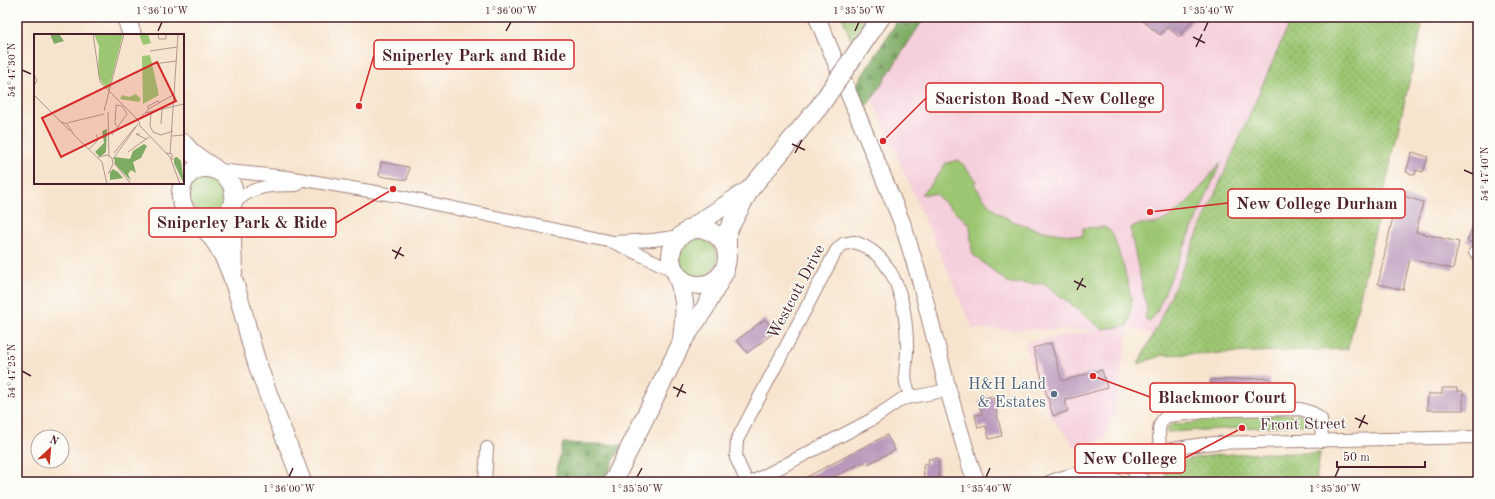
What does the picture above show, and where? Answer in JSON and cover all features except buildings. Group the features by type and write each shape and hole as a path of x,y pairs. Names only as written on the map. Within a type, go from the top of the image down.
{"highway":[{"path":"126,17 132,34"},
{"path":"613,482 682,342 705,308 725,271 727,232 750,189 819,107 881,17"},
{"path":"184,144 193,154 228,178 233,187 233,278"},
{"path":"184,180 195,170 204,168 216,169"},
{"path":"181,185 181,201 184,210 207,229 215,240 233,278 258,366 302,482"},
{"path":"682,342 686,307 684,294 671,261 671,252 675,242 682,235 719,208 750,189"},
{"path":"196,220 205,222 214,221 222,217 232,206"},
{"path":"682,235 696,229 706,230 719,237 727,251"},
{"path":"676,273 687,283 696,285 708,284 718,280 725,271"}],"main road":[{"path":"817,17 903,225 920,280 948,390 973,477"}],"street":[{"path":"216,169 287,177 393,195 613,242 676,273"},
{"path":"232,206 244,194 266,186 333,186"},
{"path":"613,242 653,240 682,235"},
{"name":"Westcott Drive","path":"747,482 736,458 737,440 836,251 843,244 854,242 876,254 888,269 895,282 900,296 906,328 905,384 912,396"},
{"path":"752,482 871,420 902,399 948,390"},
{"path":"1160,450 1159,425 1161,420 1167,416 1224,410 1307,410 1321,420 1322,441"},
{"name":"Front Street","path":"1049,482 1064,476 1160,450 1214,443 1478,437"},
{"path":"485,482 487,448"},
{"path":"1125,459 1137,476 1146,482"},
{"path":"1087,470 1121,482"},
{"name":"Front Street","path":"1071,482 1087,470"}],"shaded area":[{"path":"925,17 1384,17 1348,349 1163,355 1138,364 1151,335 1128,326 1115,415 1111,417 1106,438 1073,447 1070,439 1049,415 1024,342 1098,330 973,329 872,99"}],"green space":[{"path":"842,17 869,17 851,40"},
{"path":"900,17 925,17 872,99 865,107 856,85"},
{"path":"1292,17 1424,17 1348,349 1163,355 1138,364 1158,325"},
{"path":"959,160 977,181 974,184 989,204 1000,214 1020,224 1040,230 1083,236 1083,228 1105,227 1113,234 1124,268 1132,301 1128,326 1102,329 1045,284 1009,283 972,254 970,225 935,194 921,194 933,182 946,163"},
{"path":"1221,162 1156,313 1150,322 1145,318 1147,309 1131,228 1142,224 1158,223 1176,212 1185,205"},
{"path":"203,176 213,176 227,191 223,207 212,212 197,210 189,197 191,183 197,178"},
{"path":"694,239 702,239 712,244 716,251 716,265 712,272 702,277 694,277 684,272 682,269 679,262 679,254 684,244 687,242"},
{"path":"1301,414 1309,417 1318,424 1167,432 1168,427 1174,424 1194,423 1200,418"},
{"path":"563,443 622,445 603,482 554,482"},
{"path":"1320,453 1316,482 1190,482 1168,477 1164,472 1171,465 1184,460 1201,457 1243,454"}],"place":[{"name":"Sniperley Park and Ride","path":"359,106"},
{"name":"Sacriston Road -New College","path":"883,141"},
{"name":"Sniperley Park & Ride","path":"393,189"},
{"name":"New College Durham","path":"1150,212"},
{"name":"Blackmoor Court","path":"1093,376"},
{"name":"H&H Land & Estates","path":"1054,394"},
{"name":"New College","path":"1242,428"}]}
